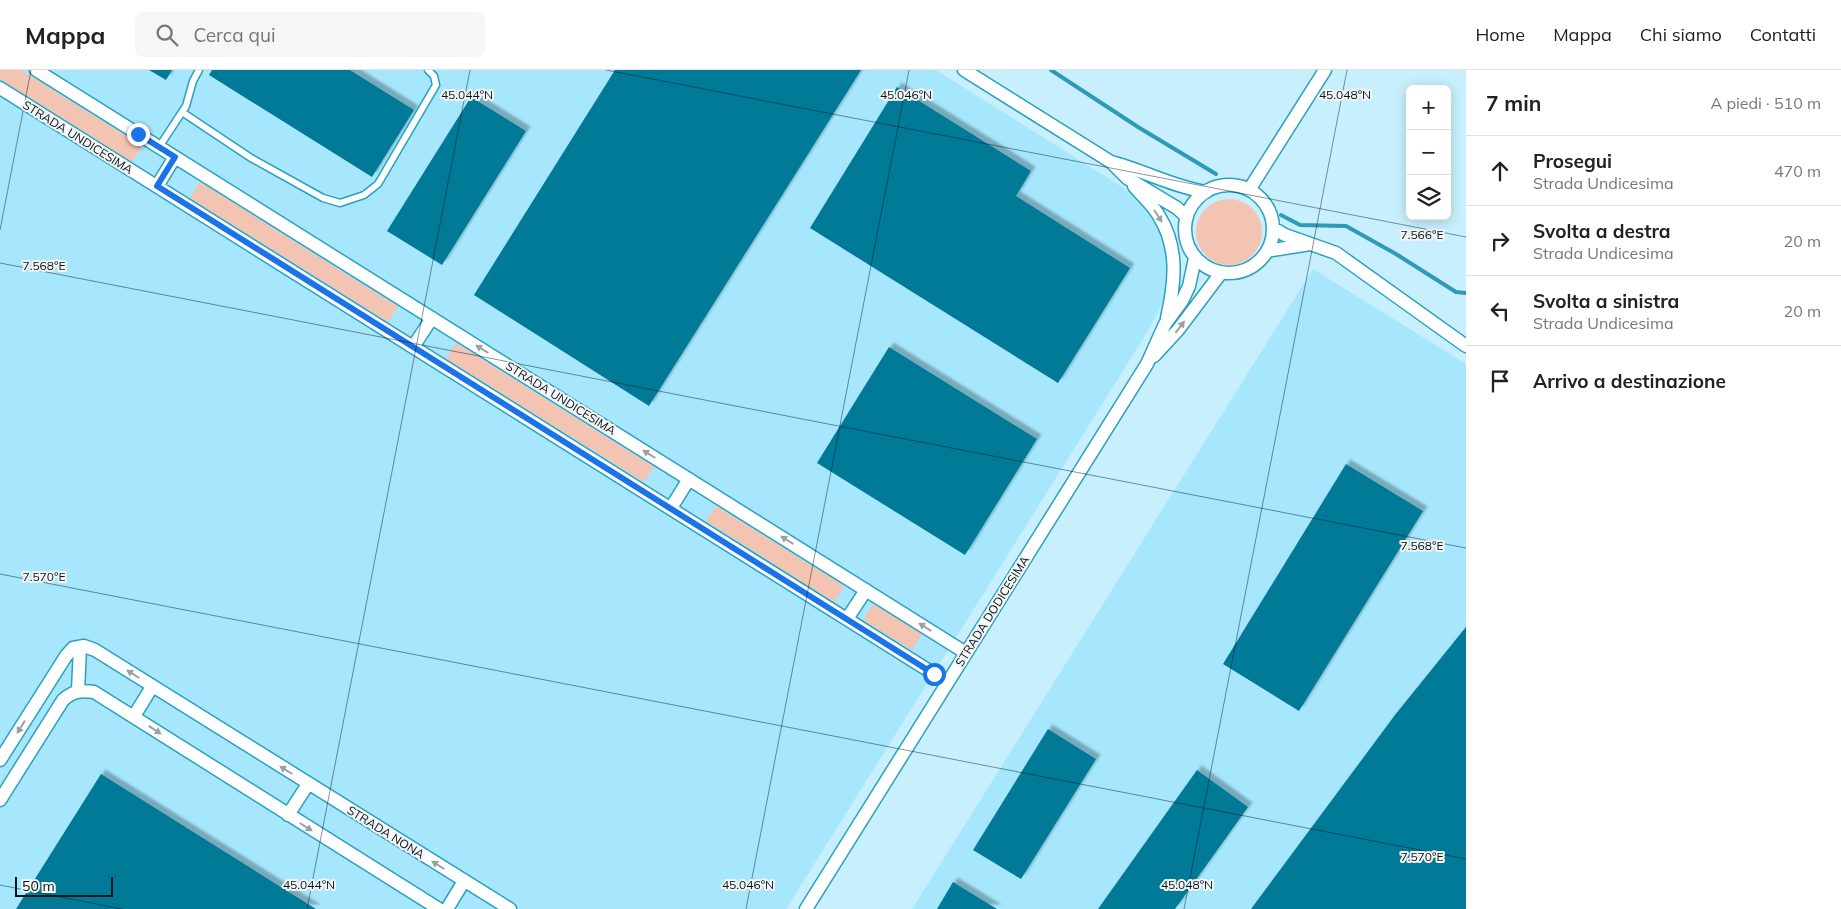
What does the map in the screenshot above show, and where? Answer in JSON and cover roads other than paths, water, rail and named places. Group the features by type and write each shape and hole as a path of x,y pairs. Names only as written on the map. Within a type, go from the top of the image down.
{"street":[{"name":"STRADA UNDICESIMA","path":"36,70 966,652"},
{"path":"964,70 1111,162 1158,214 1167,232 1172,252 1173,293 1165,324 1147,364"},
{"path":"1249,190 1325,70"},
{"name":"STRADA UNDICESIMA","path":"0,88 948,682"},
{"path":"157,186 175,157"},
{"path":"1111,162 1135,168 1156,178 1206,192"},
{"path":"1127,178 1177,208 1187,217"},
{"path":"1220,186 1235,186 1249,190 1259,197 1271,217 1273,228 1267,251 1259,262 1247,270 1234,273 1220,273 1207,268 1195,258 1185,236 1187,217 1192,205 1206,192 1220,186"},
{"path":"1273,228 1310,244 1325,248 1348,260 1466,346"},
{"path":"1267,251 1310,244"},
{"path":"1165,324 1182,301 1189,286 1195,258"},
{"path":"1147,364 1178,330 1220,273"},
{"path":"413,347 432,318"},
{"name":"STRADA DODICESIMA","path":"806,909 1147,364"},
{"path":"671,508 689,479"},
{"path":"848,619 866,590"},
{"name":"STRADA NONA","path":"80,647 84,646 95,650 510,909"},
{"path":"0,760 66,656 73,648 80,647 78,691"},
{"path":"134,716 152,686"},
{"path":"0,800 63,700 78,691 94,692 439,909"},
{"path":"288,815 308,784"},
{"path":"447,909 464,881"}],"lane":[{"path":"159,147 186,106 192,81 199,70"},
{"path":"182,112 251,158 323,198 340,203 364,194 378,184 436,85 434,76 428,70"}],"waterway":[{"path":"1051,70 1138,127 1216,174"},
{"path":"1281,215 1300,225 1346,226 1396,254 1456,292 1466,293"}]}
